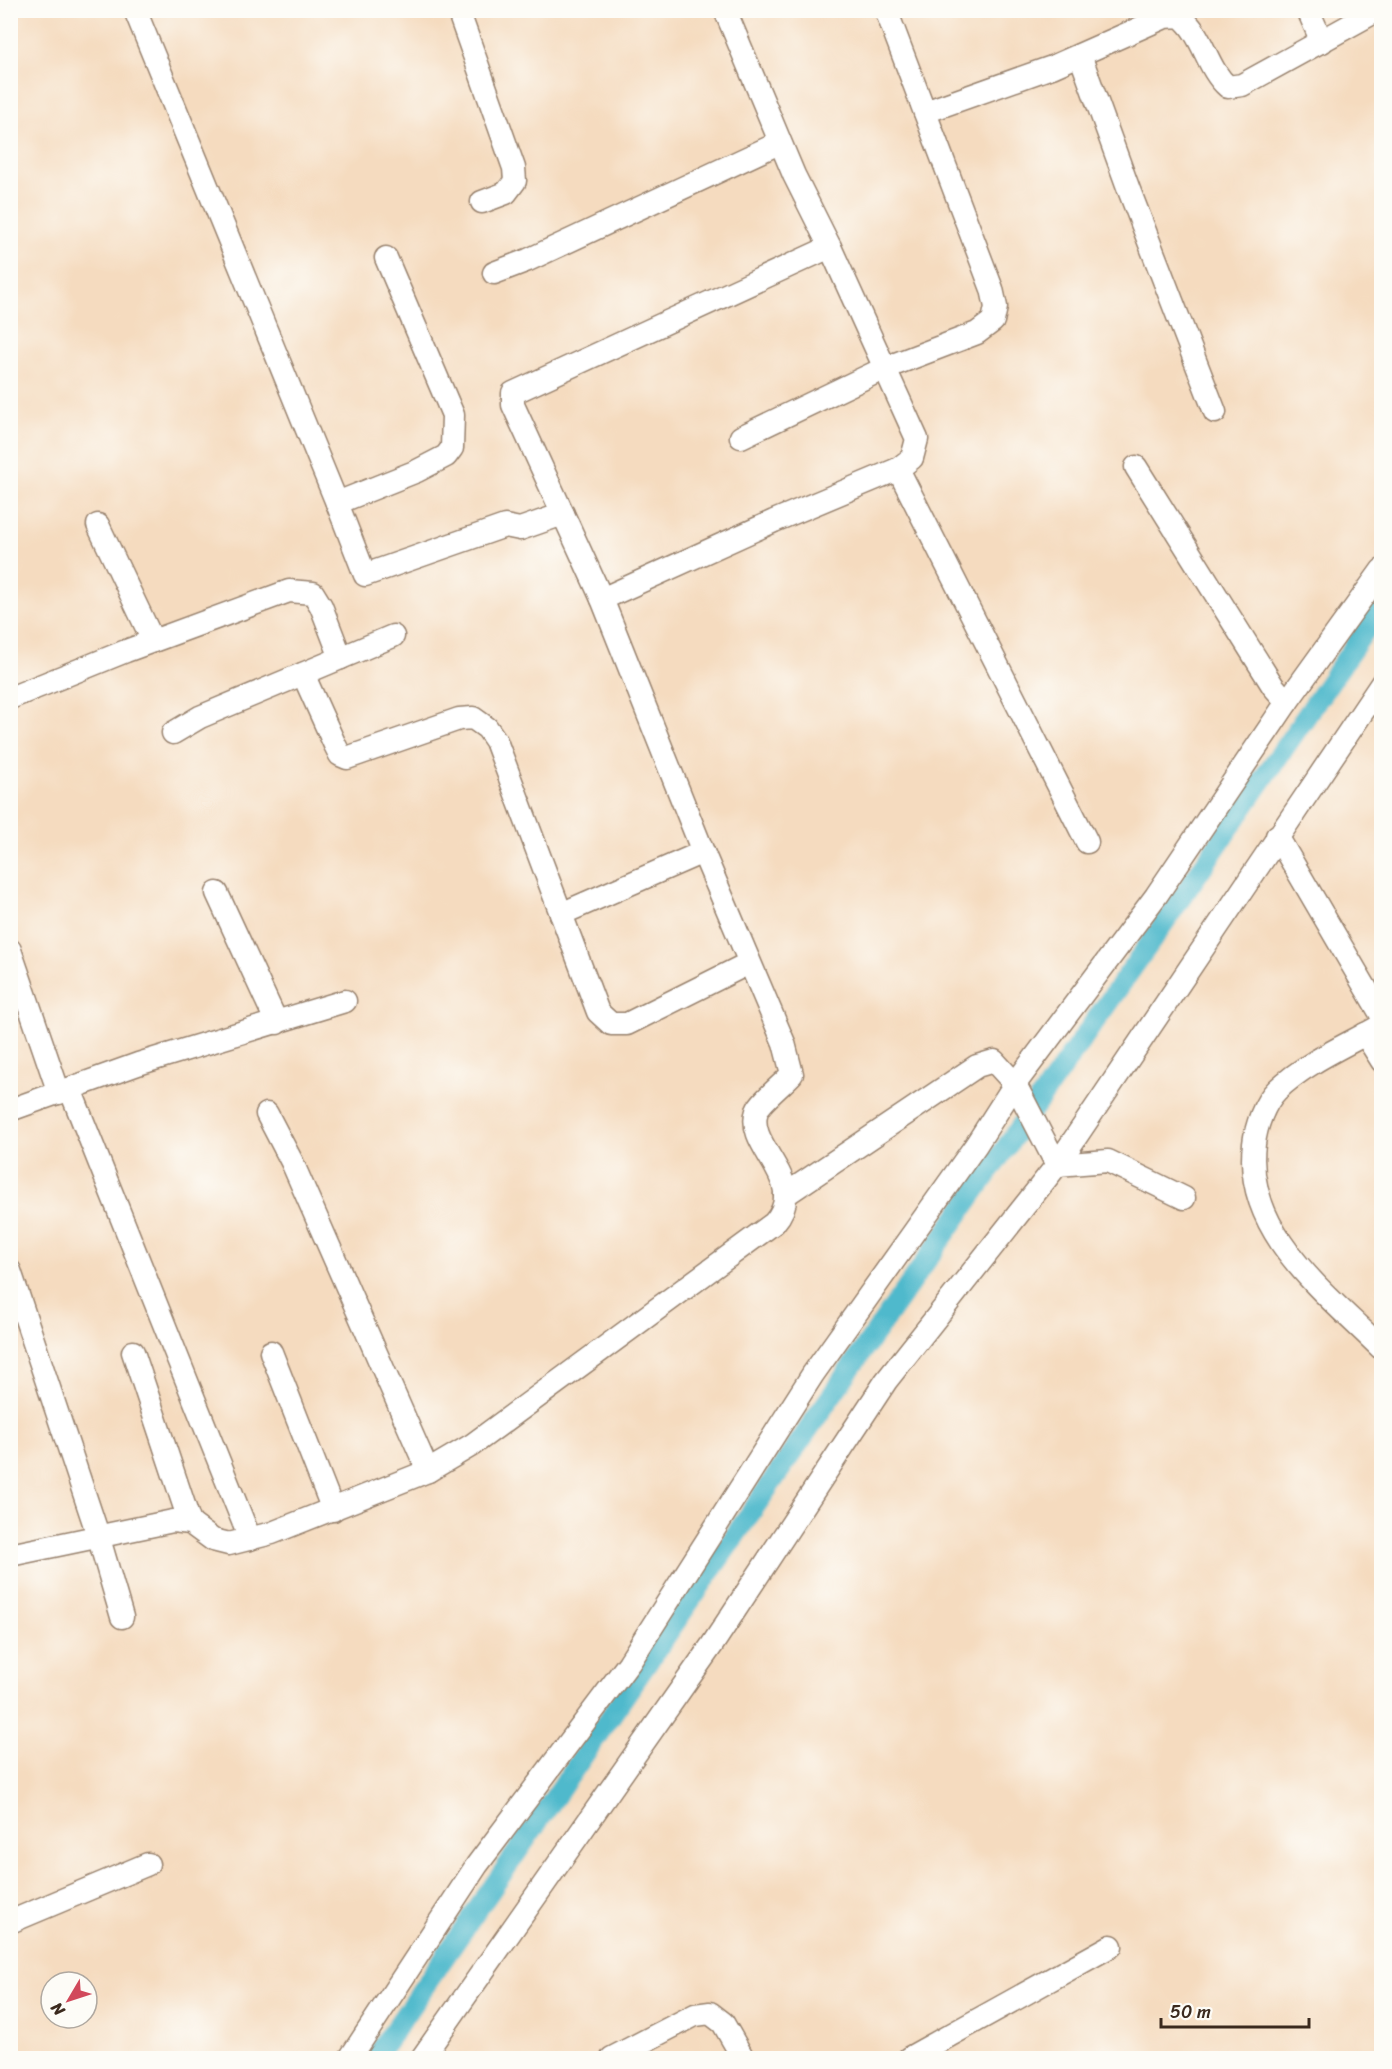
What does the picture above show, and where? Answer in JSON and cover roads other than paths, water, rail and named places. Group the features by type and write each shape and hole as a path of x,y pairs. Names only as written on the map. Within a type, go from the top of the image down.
{"street":[{"path":"135,10 365,575 505,526 520,529 563,514"},
{"path":"459,10 514,168 515,181 506,193 482,202"},
{"path":"602,599 774,521 898,469 912,458 916,439 830,247 779,143 725,10"},
{"path":"741,437 885,368 977,333 993,321 996,307 992,289 886,10"},
{"path":"1308,10 1322,42"},
{"path":"925,112 1052,67 1165,17 1180,16 1193,26 1217,78 1228,87 1242,85 1378,10"},
{"path":"1080,54 1128,190 1215,412"},
{"path":"494,273 528,260 779,143"},
{"path":"10,1555 173,1521 190,1523 213,1540 229,1544 333,1510 428,1471 472,1445 774,1223 783,1213 784,1185 755,1122 757,1109 792,1074 784,1043 703,852 602,599 513,405 513,393 830,247"},
{"path":"337,503 417,471 446,456 452,448 453,415 386,258"},
{"path":"1136,467 1273,686 1287,702"},
{"path":"898,469 1087,842"},
{"path":"98,525 153,641"},
{"path":"350,2058 477,1865 628,1663 813,1374 976,1145 1019,1093 1287,702 1382,570"},
{"path":"10,698 153,641 289,591 313,593 321,606 341,658"},
{"path":"173,733 200,717 393,636"},
{"path":"303,674 340,755 347,758 459,719 473,718 487,728 495,741 598,1012 611,1024 627,1024 749,963"},
{"path":"422,2058 712,1646 886,1381 1054,1159 1382,682"},
{"path":"1277,836 1382,1017"},
{"path":"561,914 703,852"},
{"path":"217,893 277,1023"},
{"path":"10,950 64,1091 249,1539"},
{"path":"10,1110 138,1064 345,1001"},
{"path":"1382,1061 1373,1030 1299,1072 1275,1092 1256,1126 1252,1160 1257,1193 1273,1231 1296,1262 1382,1349"},
{"path":"785,1195 977,1066 994,1061 1019,1093 1054,1159"},
{"path":"267,1114 292,1162 428,1471"},
{"path":"1054,1159 1108,1161 1184,1198"},
{"path":"10,1271 98,1535 122,1617"},
{"path":"132,1352 190,1523"},
{"path":"271,1352 333,1510"},
{"path":"10,1922 148,1863"},
{"path":"909,2058 1111,1946"},
{"path":"612,2058 695,2014 710,2013 723,2023 743,2058"}],"waterway":[{"path":"375,2058 847,1373 1157,933 1382,606"}]}
